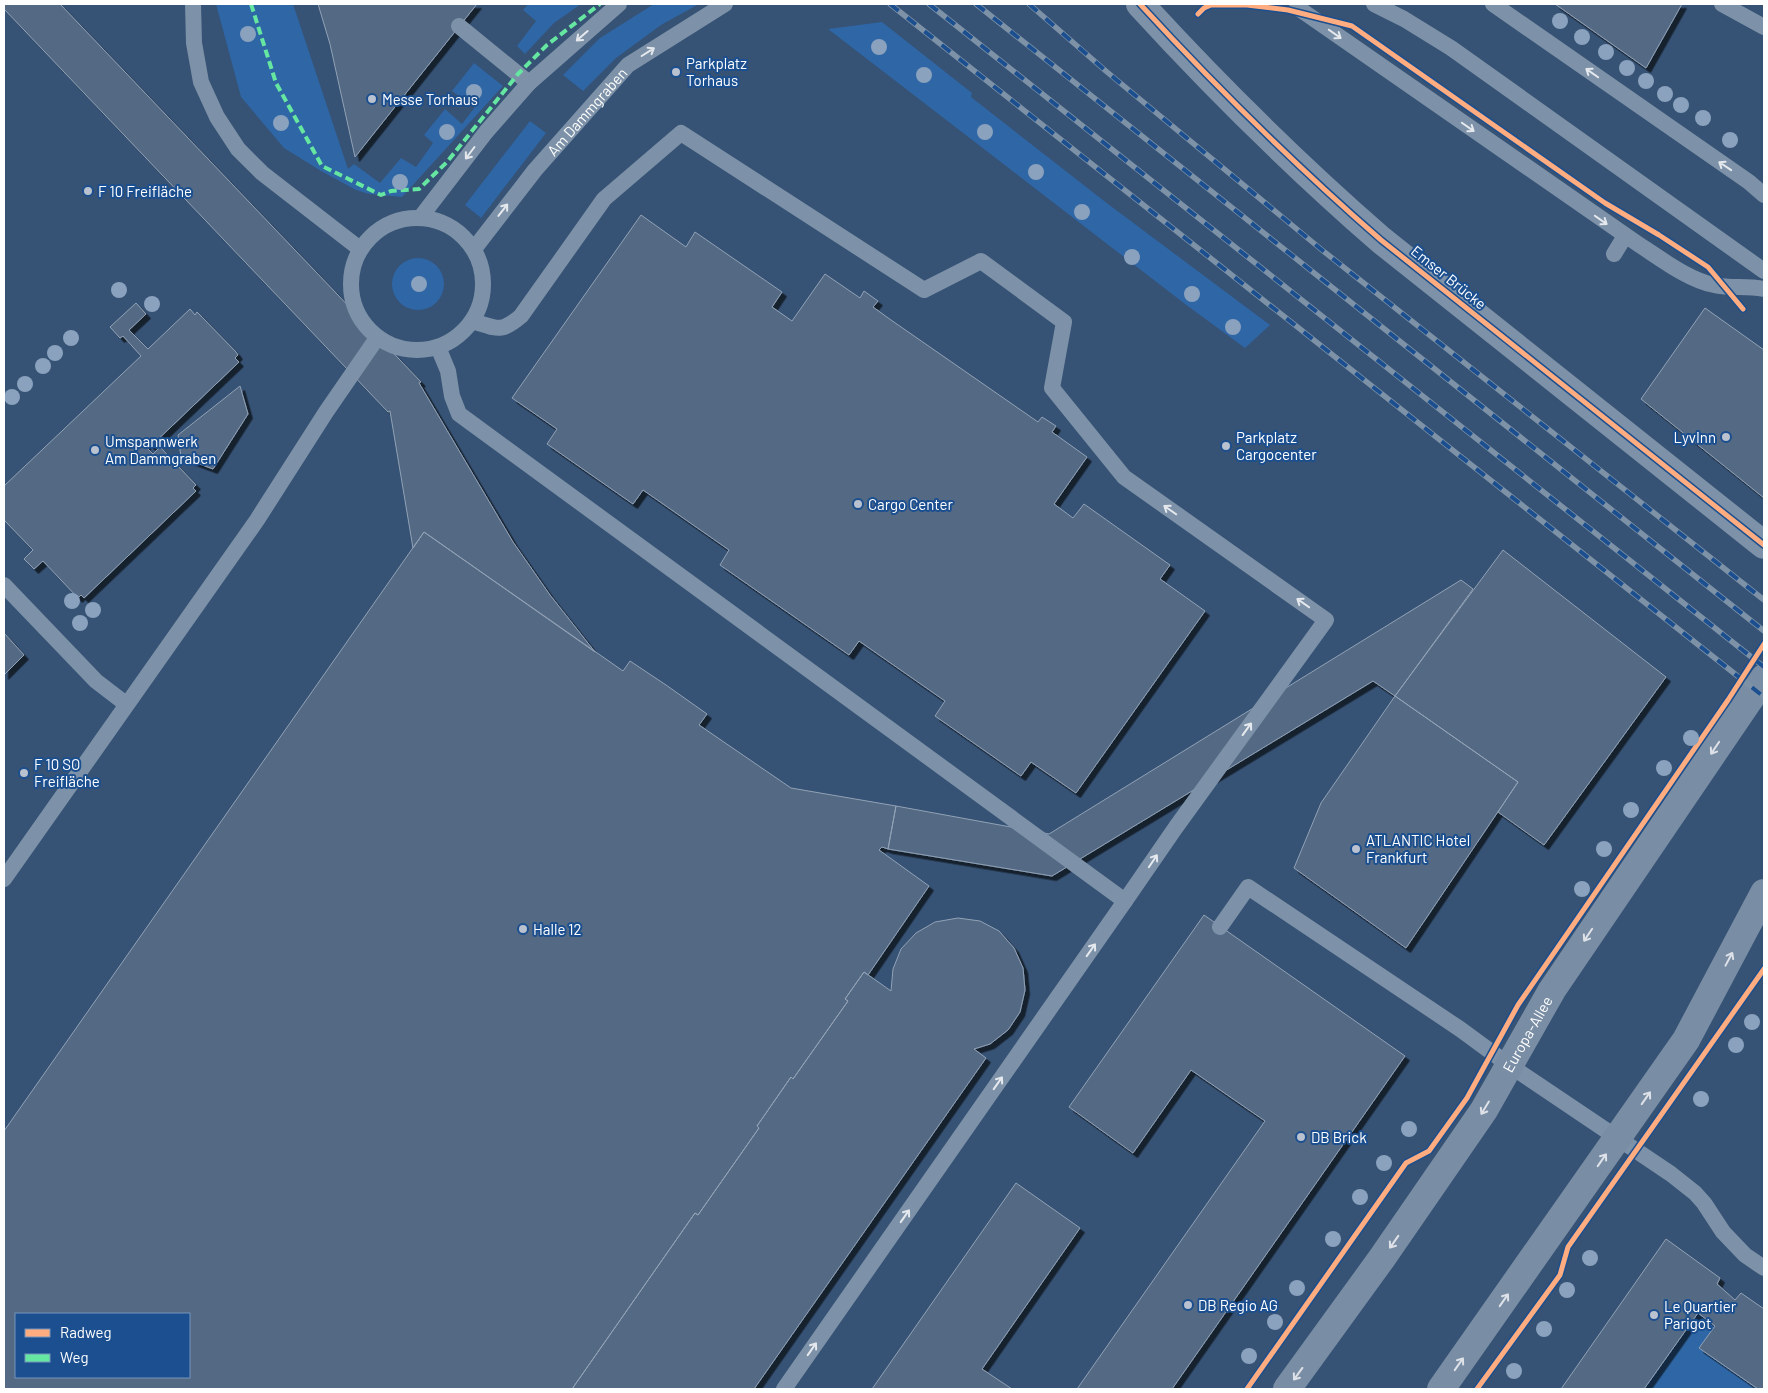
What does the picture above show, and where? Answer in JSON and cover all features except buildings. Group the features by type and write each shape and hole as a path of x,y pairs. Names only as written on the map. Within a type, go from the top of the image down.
{"street":[{"name":"Emser Brücke","path":"1140,4 1193,62 1329,194 1366,227 1764,545"},
{"name":"Europa-Allee","path":"1287,1389 1382,1258 1484,1110 1552,990 1764,678"},
{"path":"1441,1389 1686,1040 1764,893"}],"lane":[{"path":"193,4 194,43 201,82 217,117 238,149 262,173 360,249"},
{"path":"420,218 486,132 529,83 619,4"},
{"name":"Am Dammgraben","path":"474,249 536,170 628,65 725,4"},
{"path":"1374,4 1404,19 1451,48 1764,271"},
{"path":"1493,4 1749,182 1764,195"},
{"path":"1722,4 1764,27"},
{"path":"1296,6 1625,236 1693,278 1710,285 1725,288 1745,286 1764,290"},
{"path":"459,26 529,83"},
{"path":"472,321 498,329 509,326 521,316 604,199 681,133 924,290 981,261 1064,322 1052,388 1124,477 1326,620 1176,828 784,1389"},
{"path":"420,218 441,222 459,233 474,249 481,266 484,285 480,304 472,321 457,337 438,348 417,351 396,348 377,338 363,324 354,307 350,288 352,268 360,249 371,236 386,226 403,219 420,218"},
{"path":"1614,254 1625,236"},
{"path":"4,879 257,520 326,412 377,338"},
{"path":"438,348 448,371 452,396 459,414 1126,901"},
{"path":"4,585 96,681 126,704"},
{"path":"1220,927 1248,887 1460,1029 1509,1065 1671,1174 1696,1194 1723,1232 1745,1255 1764,1268"}],"shaded area":[{"path":"216,4 293,4 348,169 354,164 380,183 401,158 416,167 433,143 424,135 445,109 462,124 475,107 452,91 474,63 503,86 402,197 369,194 356,190 284,148 241,97"},
{"path":"528,4 581,4 554,23 525,54 517,46 536,21 523,10"},
{"path":"654,4 699,4 661,25 616,58 583,91 563,75 600,38"},
{"path":"882,22 972,93 971,97 1108,204 1270,325 1245,348 1185,304 828,29"},
{"path":"530,121 546,133 481,218 465,205"},
{"path":"413,258 423,258 437,265 444,279 444,289 437,303 423,310 413,310 403,306 396,299 392,289 392,279 396,269 403,262"},
{"path":"1698,1313 1715,1326 1700,1348 1758,1389 1644,1389"}],"railway":[{"path":"890,4 1764,697"},
{"path":"929,4 1764,667"},
{"path":"976,4 1764,631"},
{"path":"1029,4 1107,72 1322,250 1764,600"}],"marked path":[{"path":"251,4 276,83 322,166 381,195 391,191 419,189 447,162 518,74 547,45 600,4"}],"cycle path":[{"path":"1140,4 1257,125 1318,184 1381,240 1764,545"},
{"path":"1198,14 1204,8 1211,5 1247,5 1288,10 1352,26 1605,203 1708,267 1743,309"},
{"path":"1247,1389 1406,1163 1429,1151 1467,1098 1518,1005 1728,700 1764,644"},
{"path":"1477,1389 1560,1275 1568,1247 1764,969"}],"place":[{"name":"Parkplatz Torhaus","path":"676,72"},
{"name":"Messe Torhaus","path":"372,99"},
{"name":"F 10 Freifläche","path":"88,191"},
{"name":"LyvInn","path":"1726,437"},
{"name":"Parkplatz Cargocenter","path":"1226,446"},
{"name":"Umspannwerk Am Dammgraben","path":"95,450"},
{"name":"Cargo Center","path":"858,504"},
{"name":"F 10 SO Freifläche","path":"24,773"},
{"name":"ATLANTIC Hotel Frankfurt","path":"1356,849"},
{"name":"Halle 12","path":"523,929"},
{"name":"DB Brick","path":"1301,1137"},
{"name":"DB Regio AG","path":"1188,1305"},
{"name":"Le Quartier Parigot","path":"1654,1315"}]}
